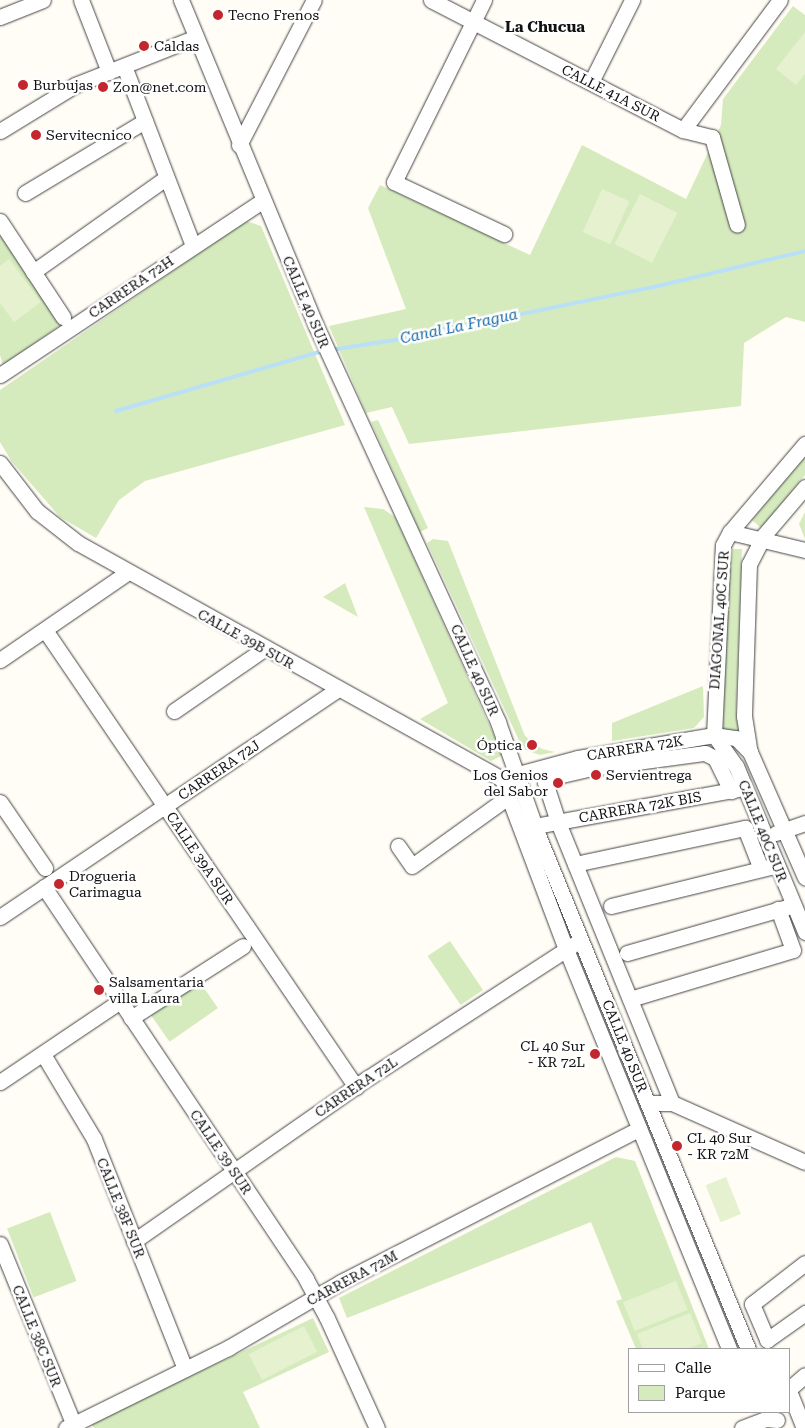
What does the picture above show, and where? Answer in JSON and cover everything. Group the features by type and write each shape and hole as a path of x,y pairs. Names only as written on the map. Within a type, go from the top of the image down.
{"street":[{"path":"0,17 43,0"},
{"path":"81,0 144,121 193,246"},
{"name":"CALLE 40 SUR","path":"181,0 239,145 316,326 417,541 498,722 509,777 535,826 748,1348"},
{"path":"239,145 314,0"},
{"name":"CALLE 41A SUR","path":"431,0 683,130 712,136 737,225"},
{"path":"484,0 394,182 504,234"},
{"path":"590,82 632,0"},
{"path":"683,130 780,0"},
{"path":"0,130 58,94 196,37"},
{"path":"25,194 144,121"},
{"path":"33,272 166,178"},
{"name":"CARRERA 72H","path":"0,373 263,200"},
{"path":"0,221 63,317"},
{"name":"DIAGONAL 40C SUR","path":"714,735 723,545 730,532 805,444"},
{"name":"CALLE 39B SUR","path":"0,463 25,498 50,523 128,572 337,690 509,777"},
{"name":"DIAGONAL 40C SUR","path":"750,752 744,716 748,574 760,540 805,487"},
{"path":"730,532 805,550"},
{"path":"0,660 128,572"},
{"name":"CALLE 39A SUR","path":"45,630 356,1087"},
{"path":"174,711 264,649"},
{"name":"CARRERA 72J","path":"0,917 337,690"},
{"name":"CARRERA 72K","path":"545,786 553,777 681,748 714,735 736,738 750,752"},
{"name":"CALLE 40C SUR","path":"714,735 731,756 738,790 765,837 805,932"},
{"name":"CARRERA 72K","path":"509,777 578,758 681,748 711,754 738,790"},
{"name":"CALLE 40C SUR","path":"750,752 805,877"},
{"name":"CALLE 40 SUR","path":"509,777 506,805 729,1348"},
{"name":"CALLE 40 SUR","path":"545,786 672,1103"},
{"name":"CARRERA 72K BIS","path":"535,826 738,790"},
{"path":"0,802 45,868"},
{"path":"398,846 412,866 506,805"},
{"path":"765,837 805,823"},
{"name":"CALLE 40C SUR","path":"575,864 745,828 761,869"},
{"path":"611,906 777,865"},
{"name":"CALLE 39 SUR","path":"44,887 316,1297 377,1428"},
{"path":"627,953 793,905"},
{"path":"630,999 794,950 778,909"},
{"name":"CARRERA 72L","path":"134,1241 356,1087 581,940"},
{"path":"132,1018 243,946"},
{"path":"0,1082 120,1001"},
{"name":"CALLE 38F SUR","path":"42,1054 94,1139 185,1369"},
{"path":"648,1103 672,1103 805,1162"},
{"name":"CARRERA 72M","path":"72,1427 185,1369 316,1297 639,1129"},
{"name":"CALLE 38C SUR","path":"0,1244 72,1427"},
{"path":"805,1263 752,1304 767,1340 805,1313"},
{"path":"790,1389 805,1376"},
{"path":"790,1393 804,1428"},
{"path":"742,1428 767,1419"}],"green space":[{"path":"793,6 805,15 805,322 786,317 744,343 741,406 409,444 392,407 366,413 329,326 406,309 368,208 380,185 530,255 582,145 686,199 721,125 723,99"},
{"path":"805,32 805,74 796,85 776,69"},
{"path":"602,189 629,201 610,244 583,232"},
{"path":"640,194 677,213 652,263 615,244"},
{"path":"246,221 261,226 345,425 145,481 119,500 96,538 60,517 12,462 0,442 0,390"},
{"path":"0,230 62,324 3,365 0,355"},
{"path":"9,259 41,302 14,322 0,303 0,266"},
{"path":"378,420 428,528 420,532 371,422"},
{"path":"805,457 805,475 761,528 752,520"},
{"path":"364,507 383,509 395,517 503,755 491,761 420,719 448,703"},
{"path":"805,512 805,539 799,524"},
{"path":"433,539 448,541 525,736 542,749 555,752 540,755 523,749 427,543"},
{"path":"728,549 742,549 736,709 739,734 723,729"},
{"path":"345,583 358,617 323,597"},
{"path":"703,686 704,717 694,728 612,741 612,723"},
{"path":"450,941 483,990 461,1005 428,956"},
{"path":"199,981 218,1008 170,1042 151,1015"},
{"path":"616,1157 635,1161 709,1348 636,1348 616,1301 622,1299 591,1222 347,1318 339,1298"},
{"path":"726,1177 741,1214 721,1222 706,1185"},
{"path":"50,1212 77,1281 34,1298 7,1228"},
{"path":"676,1281 688,1310 635,1331 623,1302"},
{"path":"690,1313 702,1343 690,1348 643,1348 637,1334"},
{"path":"313,1318 329,1352 243,1392 260,1428 94,1428 91,1423"},
{"path":"304,1326 317,1352 262,1380 249,1354"}],"waterway":[{"name":"Canal La Fragua","path":"330,350 395,340 654,287 805,251"},
{"name":"Canal La Fragua","path":"116,411 323,351"}],"place":[{"name":"Tecno Frenos","path":"218,15"},
{"name":"Caldas","path":"144,46"},
{"name":"Burbujas","path":"23,85"},
{"name":"Zon@net.com","path":"103,87"},
{"name":"Servitecnico","path":"36,135"},
{"name":"Óptica","path":"532,745"},
{"name":"Servientrega","path":"596,775"},
{"name":"Los Genios del Sabor","path":"558,783"},
{"name":"Drogueria Carimagua","path":"59,884"},
{"name":"Salsamentaria villa Laura","path":"99,990"},
{"name":"CL 40 Sur - KR 72L","path":"595,1054"},
{"name":"CL 40 Sur - KR 72M","path":"677,1146"}],"district":[{"name":"La Chucua","path":"545,28"}]}
